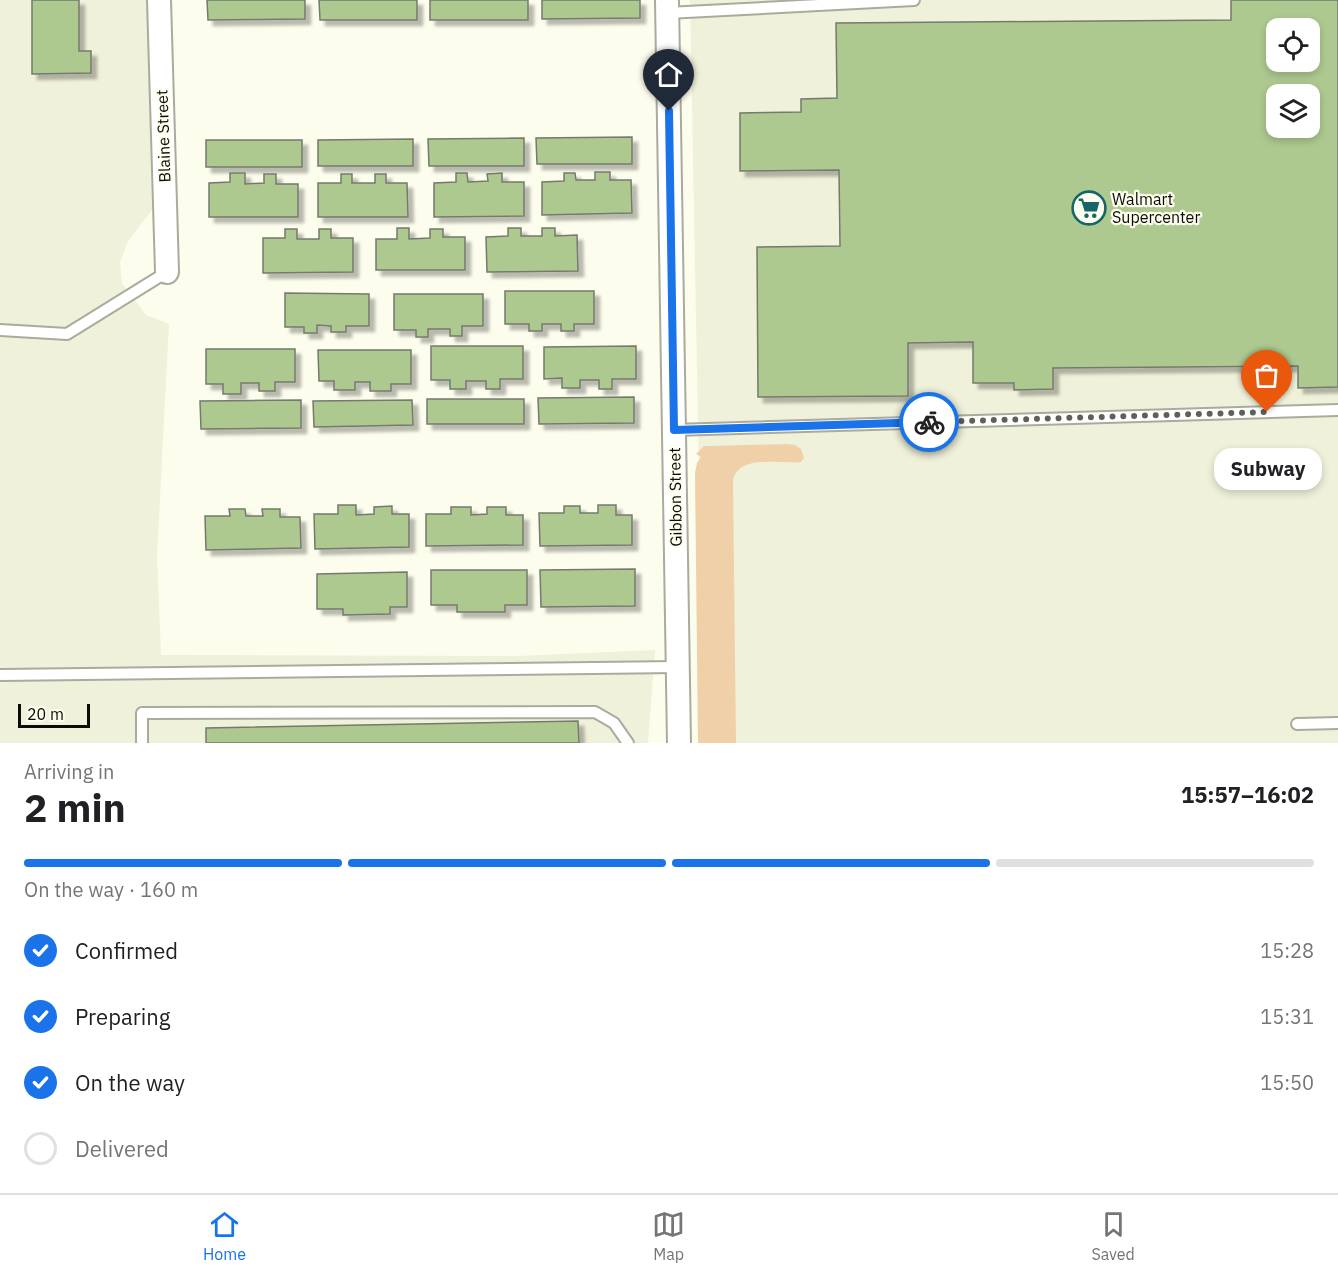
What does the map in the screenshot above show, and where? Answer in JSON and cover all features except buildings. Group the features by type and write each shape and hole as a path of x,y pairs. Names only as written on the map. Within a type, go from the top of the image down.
{"street":[{"name":"Blaine Street","path":"159,0 167,272"},
{"name":"Gibbon Street","path":"667,7 679,743"}],"lane":[{"path":"667,7 914,0"},
{"path":"0,330 67,334 167,272"},
{"path":"674,430 1338,410"},
{"path":"0,675 678,667"},
{"path":"142,743 142,713 571,712 595,712 614,723 627,743"},
{"path":"1297,724 1338,723"}],"shaded area":[{"path":"0,0 147,0 152,210 128,241 120,262 122,283 146,315 169,324 157,556 161,655 518,656 655,650 648,743 0,743"},
{"path":"690,0 1338,0 1338,743 704,743"},
{"path":"787,444 801,449 804,458 801,462 752,463 743,466 733,480 736,743 698,743 695,473 701,457 696,454 704,446"}],"way so far":[{"path":"929,422 1267,412"}],"place":[{"name":"Walmart Supercenter","path":"1089,208"},
{"name":"Subway","path":"1267,412"}],"route":[{"path":"669,111 674,430 929,422"}]}
